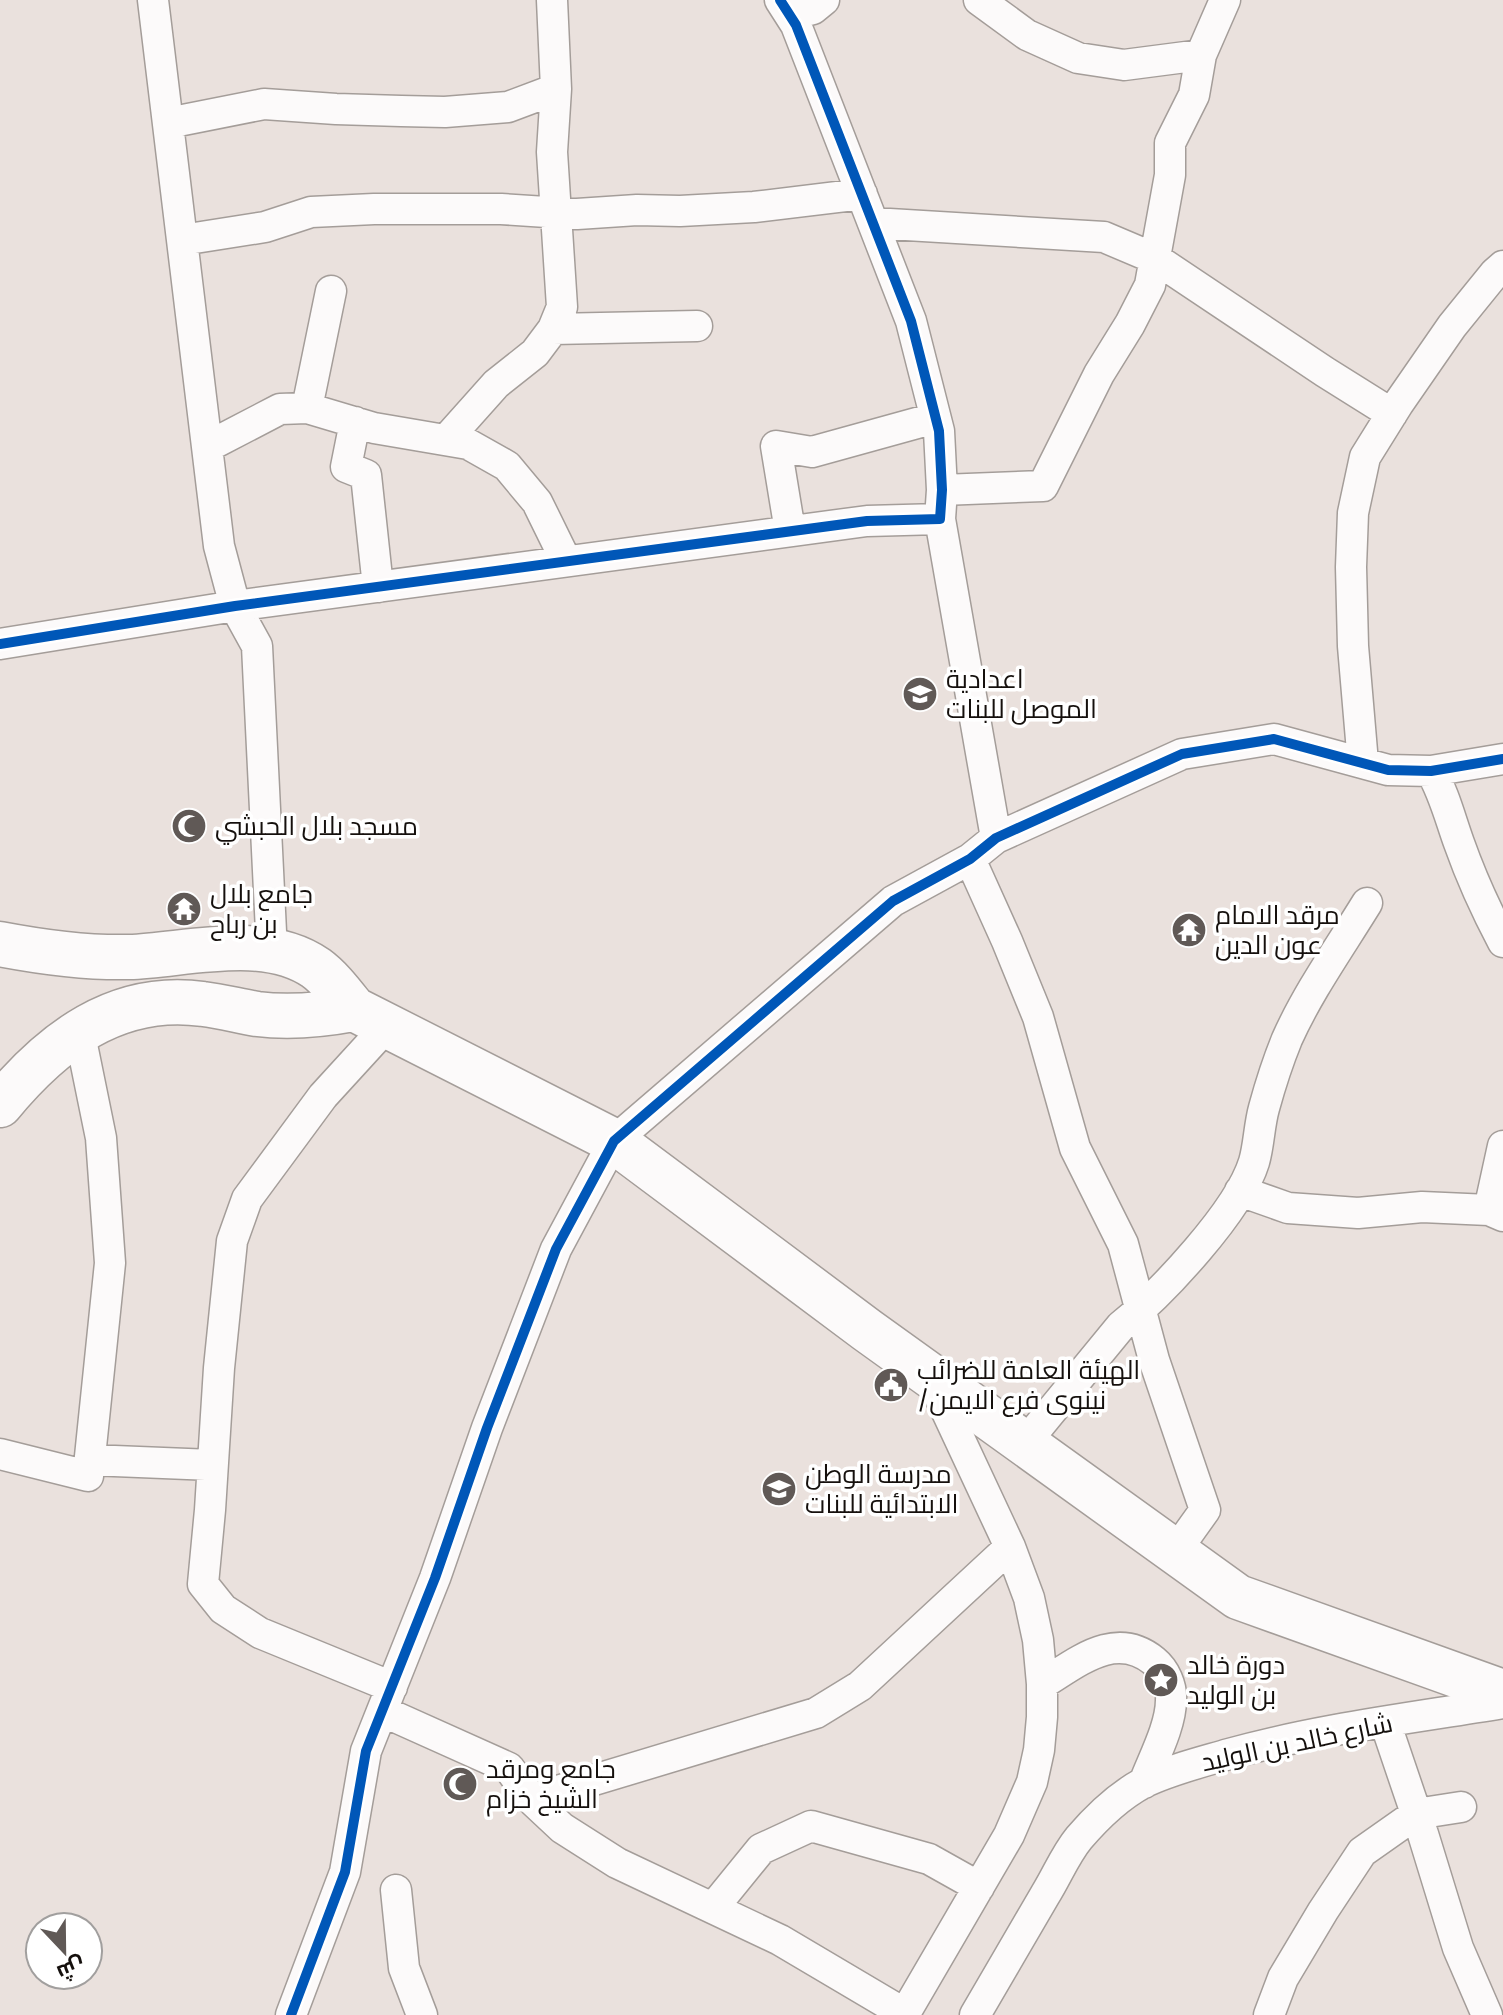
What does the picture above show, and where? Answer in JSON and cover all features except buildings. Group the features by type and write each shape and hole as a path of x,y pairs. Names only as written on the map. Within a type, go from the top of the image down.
{"main road":[{"path":"0,944 79,955 129,957 210,948 241,948 272,952 315,967 370,1017 614,1141 930,1375 1238,1597 1503,1692"},
{"path":"0,1105 20,1080 79,1030 125,1010 150,1004 201,1003 257,1014 370,1017"}],"street":[{"path":"153,0 219,546 235,606 257,646 272,952"},
{"path":"446,440 496,384 535,353 553,329 562,307 552,152 556,89 552,0"},
{"path":"785,8 813,9 824,0"},
{"path":"979,0 1027,35 1078,58 1124,65 1201,55"},
{"path":"0,644 235,606 867,521 1043,486 1099,374 1150,285 1170,175 1170,143 1194,95 1201,55 1225,0"},
{"path":"785,8 796,25 911,321 939,431 941,504 996,838"},
{"path":"168,123 264,104 445,112 508,107 556,89"},
{"path":"182,240 265,227 311,212 374,209 501,209 577,214 680,211 754,207 862,194"},
{"path":"873,223 1104,237 1156,259 1392,414"},
{"path":"1363,763 1353,646 1351,567 1353,513 1365,457 1452,326 1503,266"},
{"path":"307,408 331,291"},
{"path":"553,329 697,326"},
{"path":"207,447 280,409 307,408 374,428 468,444 507,466 537,502 566,561"},
{"path":"790,531 776,446 812,452 935,418"},
{"path":"355,422 346,467 366,475 378,587"},
{"path":"291,2015 345,1872 366,1751 435,1578 487,1428 556,1249 614,1141 893,901 970,859 996,838 1182,754 1274,739 1388,770 1431,771 1503,759"},
{"path":"1431,771 1440,786 1459,845 1485,909 1503,942"},
{"path":"970,859 1038,1017 1075,1148 1123,1244 1154,1360 1205,1510 1175,1552"},
{"path":"1025,1443 1121,1326 1141,1310 1233,1205 1254,1163 1264,1109 1287,1039 1367,903"},
{"path":"370,1017 323,1096 247,1199 232,1241 203,1584 223,1609 260,1633 387,1699 509,1768 531,1799 562,1828 617,1863 780,1940 904,2014 1009,1835 1032,1782 1042,1717 1038,1640 1029,1598 1010,1547 930,1375"},
{"path":"0,1454 88,1476 110,1263 101,1138 79,1030"},
{"path":"1240,1191 1288,1208 1358,1213 1422,1207 1496,1213 1503,1146"},
{"path":"90,1460 212,1465"},
{"path":"531,1799 816,1713 860,1686 1010,1547"},
{"path":"1042,1684 1105,1648 1124,1647 1143,1652 1158,1664 1168,1680 1172,1698 1169,1717 1144,1783"},
{"name":"شارع خالد بن الوليد","path":"975,2015 1077,1840 1119,1798 1144,1783 1263,1745 1503,1703"},
{"path":"1385,1722 1458,1948 1487,2015"},
{"path":"1269,2015 1283,1978 1362,1852 1416,1814 1461,1807"},
{"path":"713,1908 761,1849 811,1826 929,1859 979,1887"},
{"path":"396,1890 404,1968 422,2015"}],"cycle path":[{"path":"0,644 235,606 867,521 940,519 939,431 911,321 796,25 780,0"},
{"path":"291,2015 345,1872 366,1751 435,1578 487,1428 556,1249 614,1141 893,901 970,859 996,838 1182,754 1274,739 1388,770 1431,771 1503,759"}],"place":[{"name":"اعدادية الموصل للبنات","path":"920,694"},
{"name":"مسجد بلال الحبشي","path":"189,826"},
{"name":"جامع بلال بن رباح","path":"184,909"},
{"name":"مرقد الامام عون الدين","path":"1189,930"},
{"name":"الهيئة العامة للضرائب /نينوى فرع الايمن","path":"891,1385"},
{"name":"مدرسة الوطن الابتدائية للبنات","path":"779,1489"},
{"name":"دورة خالد بن الوليد","path":"1161,1680"},
{"name":"جامع ومرقد الشيخ خزام","path":"460,1784"}]}
